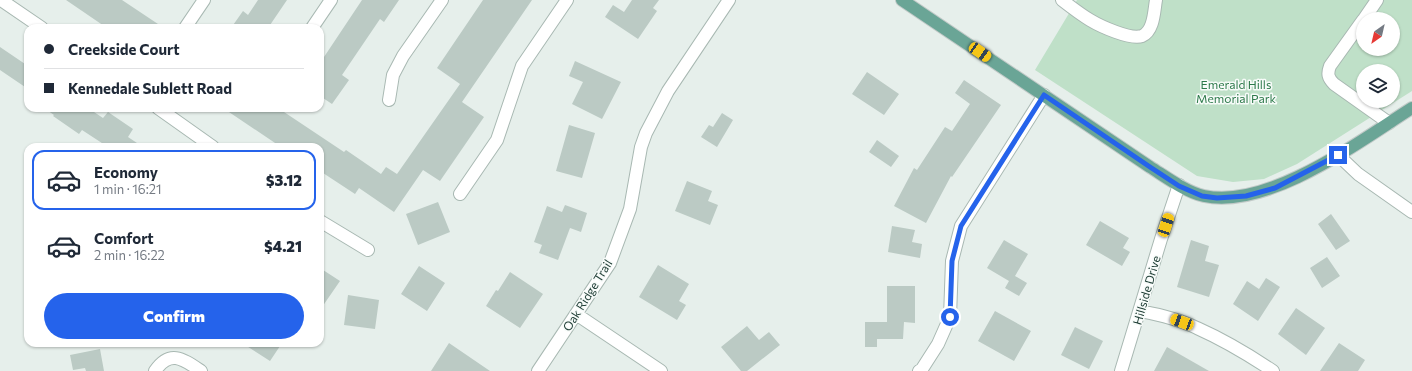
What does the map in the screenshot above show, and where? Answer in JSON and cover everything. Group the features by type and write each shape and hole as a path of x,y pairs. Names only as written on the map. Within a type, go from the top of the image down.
{"main road":[{"path":"902,0 1179,186 1202,196 1217,198 1246,196 1275,188 1338,155 1412,108"}],"street":[{"path":"1,0 36,24"},
{"path":"188,24 204,0"},
{"path":"315,24 331,0"},
{"path":"389,100 393,75 403,56 442,0"},
{"path":"460,194 497,140 522,66 567,0"},
{"name":"Oak Ridge Trail","path":"538,371 610,262 630,209 641,147 646,133 668,90 729,0"},
{"path":"1062,0 1089,20 1133,37 1142,36 1150,28 1156,0"},
{"path":"1368,12 1377,0"},
{"path":"1356,29 1330,66 1328,73 1329,78 1334,84 1389,123"},
{"path":"919,371 922,369 938,344 950,317 952,261 961,226 1044,95"},
{"path":"164,112 207,143"},
{"path":"1338,155 1358,174 1412,212"},
{"name":"Hillside Drive","path":"1122,371 1179,186"},
{"path":"324,223 368,250"},
{"path":"1140,310 1168,317 1196,327 1247,353 1273,371"},
{"path":"576,314 661,371"},
{"path":"155,371 161,363 175,357 185,360 200,371"}],"green space":[{"name":"Emerald Hills Memorial Park","path":"1077,0 1412,0 1412,91 1400,99 1400,64 1356,64 1356,108 1385,108 1297,164 1264,179 1233,182 1197,176 1035,70"}],"building":[{"path":"66,0 122,0 158,24 101,24"},
{"path":"258,0 287,0 271,24 234,24 243,11 248,15"},
{"path":"362,0 399,0 384,22 380,19 342,75 349,80 332,104 324,99 324,57"},
{"path":"483,0 532,0 462,102 484,117 440,181 423,170 394,212 359,188 355,194 324,174 324,143 275,143 229,112 284,112 344,152 346,150 381,174 386,167 397,174 460,84 437,68"},
{"path":"632,0 659,0 653,8 657,11 638,39 605,17 613,5 624,12"},
{"path":"0,47 24,63 24,86 0,70"},
{"path":"575,61 621,82 602,119 572,104 583,82 569,76"},
{"path":"867,72 899,94 884,115 852,94"},
{"path":"964,80 1001,105 952,177 951,176 926,223 894,206 914,168 917,170 945,127 952,131 970,104 955,93"},
{"path":"50,112 94,112 103,118 108,112 133,129 128,137 137,143 102,143 82,130 79,134 53,116 54,115"},
{"path":"722,113 733,120 717,147 701,137 709,125 713,127"},
{"path":"569,125 595,133 582,178 556,171"},
{"path":"877,140 899,156 891,167 869,152"},
{"path":"687,181 712,191 708,201 718,205 710,225 675,211"},
{"path":"438,202 450,232 418,245 406,214"},
{"path":"565,205 587,213 581,232 570,228 558,260 539,253 542,245 534,242 547,206 562,212"},
{"path":"1331,214 1350,241 1336,250 1318,224"},
{"path":"1100,221 1129,238 1123,248 1130,252 1122,266 1086,245"},
{"path":"892,226 915,230 912,242 922,244 920,258 888,252"},
{"path":"1004,240 1028,254 1015,276 1027,283 1019,296 1005,288 1009,281 987,268"},
{"path":"1191,240 1209,246 1205,261 1219,265 1209,297 1177,287"},
{"path":"1327,257 1340,276 1322,288 1310,268"},
{"path":"658,265 689,284 679,301 686,305 677,320 639,297"},
{"path":"419,266 445,283 427,311 401,294"},
{"path":"324,271 340,281 324,304"},
{"path":"510,272 543,294 520,328 486,306"},
{"path":"1266,278 1280,287 1258,321 1233,304 1247,281 1259,289"},
{"path":"887,286 915,286 915,323 904,322 903,339 877,339 877,347 865,347 865,322 887,322"},
{"path":"348,295 379,300 375,329 344,325"},
{"path":"1296,308 1325,328 1306,355 1278,334"},
{"path":"995,311 1031,331 1014,361 978,341"},
{"path":"747,326 759,340 769,332 780,345 747,371 741,371 721,347"},
{"path":"1075,327 1103,341 1089,369 1061,355"},
{"path":"449,343 490,371 431,371"},
{"path":"1339,343 1365,360 1358,371 1320,371"},
{"path":"248,347 279,347 270,361"},
{"path":"1167,347 1209,371 1154,371"},
{"path":"100,349 104,371 86,371 85,368 73,370 70,355"}],"route":[{"path":"950,317 952,261 961,226 1044,95 1179,186 1202,196 1217,198 1246,196 1275,188 1338,155"}]}
